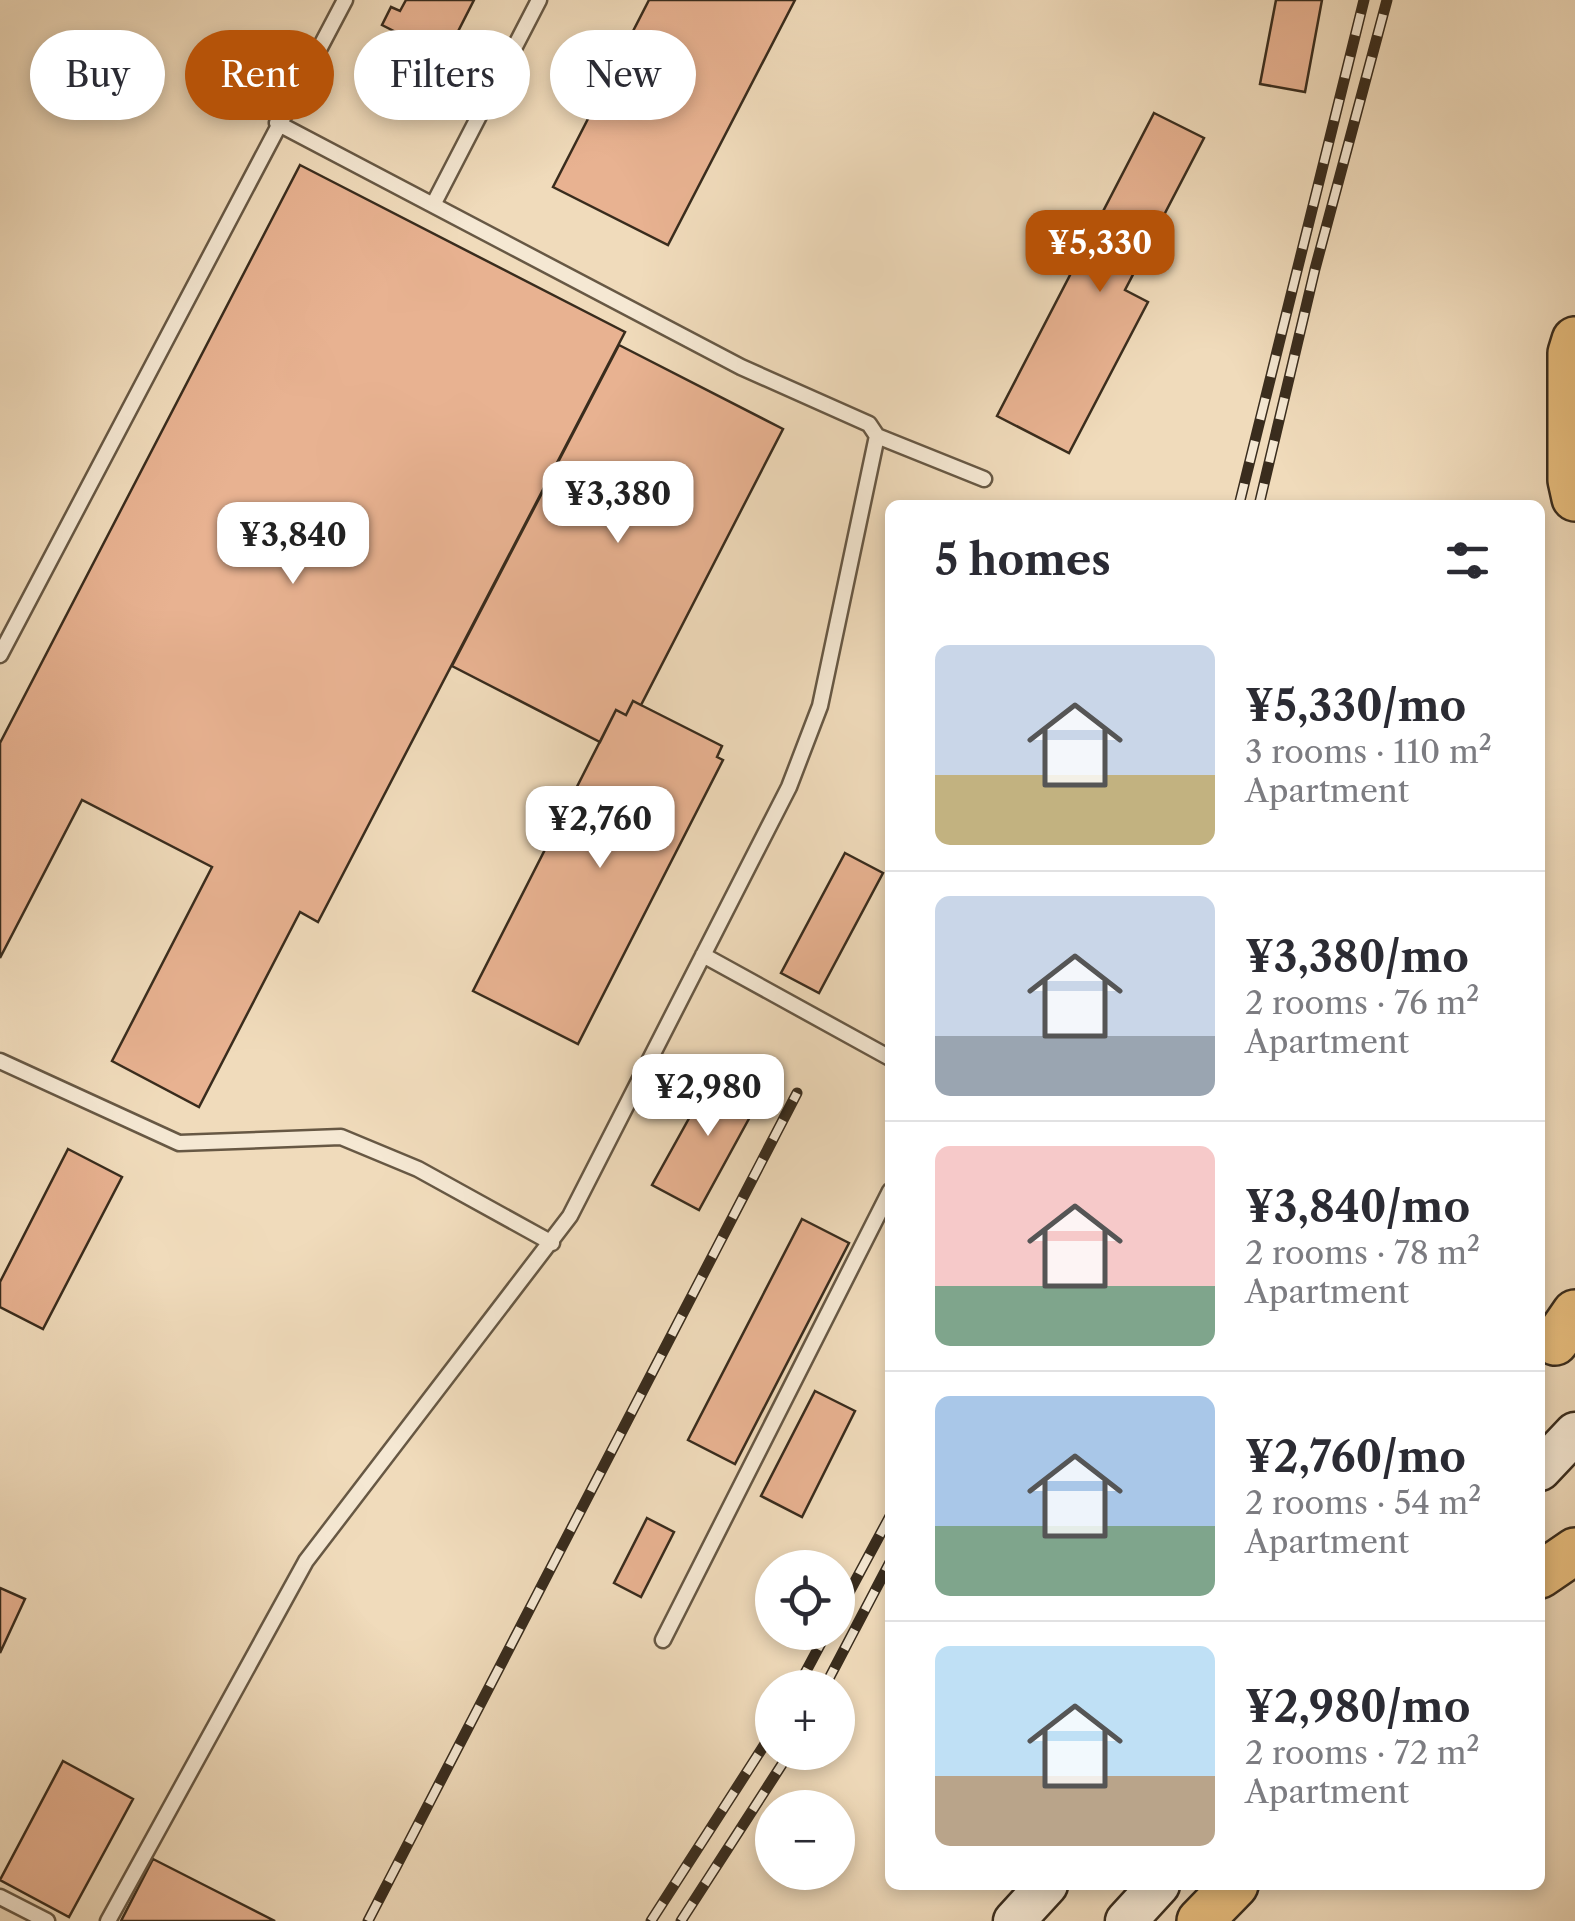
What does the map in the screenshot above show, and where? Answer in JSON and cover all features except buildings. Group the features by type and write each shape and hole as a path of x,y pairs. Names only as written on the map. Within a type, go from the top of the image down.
{"main road":[{"path":"1575,340 1571,353 1570,462 1575,498"},
{"path":"1545,1465 1575,1433"},
{"path":"1545,1572 1575,1551"},
{"path":"1014,1921 1043,1890"},
{"path":"1126,1921 1154,1890"},
{"path":"1200,1921 1231,1890"}],"lane":[{"path":"0,655 345,0"},
{"path":"433,205 539,0"},
{"path":"277,124 740,367 869,424 877,436 984,480"},
{"path":"108,1921 306,1561 570,1216 789,787 820,706 877,436"},
{"path":"703,955 885,1055"},
{"path":"0,1061 179,1143 341,1138 404,1162 552,1243"},
{"path":"664,1640 885,1201"},
{"path":"0,1897 47,1921"}],"railway":[{"path":"1240,500 1364,0"},
{"path":"1260,500 1315,269 1387,0"},
{"path":"368,1921 797,1093"},
{"path":"855,1581 885,1525"},
{"path":"833,1670 885,1572"},
{"path":"807,1670 817,1650"},
{"path":"651,1921 755,1759"},
{"path":"681,1921 778,1770"}]}
